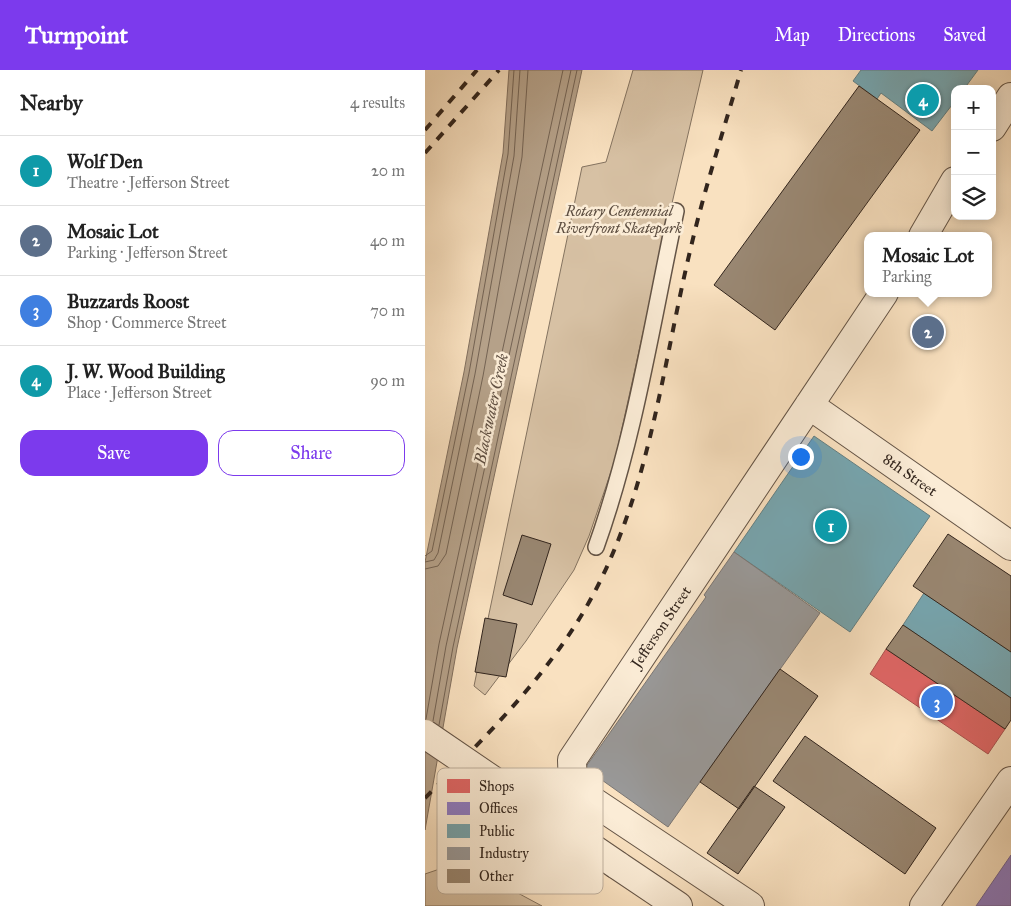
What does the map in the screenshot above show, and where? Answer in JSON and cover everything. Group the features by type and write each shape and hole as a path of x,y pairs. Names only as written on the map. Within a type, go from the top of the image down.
{"street":[{"path":"996,121 1011,97"},
{"path":"925,232 951,188"},
{"name":"Jefferson Street","path":"572,768 572,760 881,297"},
{"name":"8th Street","path":"809,405 1011,546"},
{"path":"425,734 475,768"},
{"path":"924,906 1011,781"},
{"name":"Jefferson Street","path":"603,808 751,906"},
{"path":"603,855 678,906"}],"lane":[{"path":"597,547 614,496 625,450 676,211"}],"green space":[{"name":"Rotary Centennial Riverfront Skatepark","path":"633,70 703,70 615,460 589,536 574,570 526,641 485,695 474,686 582,167 606,162"},
{"path":"437,870 437,894 520,894 542,906 425,906 425,874"}],"water":[{"name":"Blackwater Creek","path":"509,70 582,70 457,648 425,830 425,562 464,372 503,153"}],"building: Shops":[{"path":"886,649 1005,729 988,754 870,674"}],"building: Offices":[{"path":"1011,855 1011,906 976,906"}],"building: Public":[{"path":"861,70 978,70 967,85 951,85 951,106 932,131 881,93 877,99 853,81"},
{"path":"814,436 930,516 850,632 734,552"},
{"path":"924,593 1011,652 1011,698 903,625"}],"building: Industry":[{"path":"734,552 820,613 668,827 603,781 603,768 585,768 706,597 704,595"}],"building: Other":[{"path":"859,86 920,130 775,330 714,285"},
{"path":"948,534 1011,576 1011,652 913,586"},
{"path":"522,535 551,544 532,605 503,595"},
{"path":"485,618 517,624 506,677 475,672"},
{"path":"903,625 1011,698 1011,720 1005,729 886,649"},
{"path":"780,669 818,696 739,809 700,782"},
{"path":"805,736 936,828 905,874 773,781"},
{"path":"754,786 785,807 738,874 707,853"}],"railway":[{"path":"425,130 477,70"},
{"path":"425,153 499,70"},
{"path":"454,768 528,689 565,641 604,573 623,529 638,483 650,436 696,225 741,70"},
{"path":"425,798 437,786"}],"place":[{"name":"J. W. Wood Building","path":"923,100"},
{"name":"Mosaic Lot","path":"928,332"},
{"name":"Wolf Den","path":"831,526"},
{"name":"Buzzards Roost","path":"937,702"}]}
